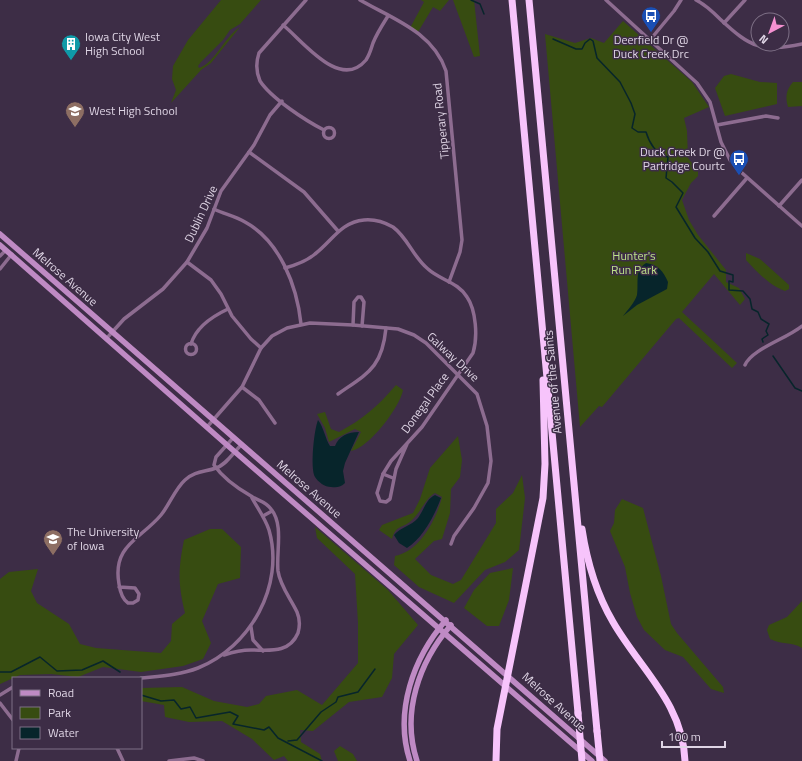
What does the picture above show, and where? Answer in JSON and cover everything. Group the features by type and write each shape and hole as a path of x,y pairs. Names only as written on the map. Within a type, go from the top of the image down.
{"highway":[{"name":"Avenue of the Saints","path":"512,0 582,761"},
{"name":"Avenue of the Saints","path":"529,0 600,761"},
{"path":"496,761 497,729 543,498 545,464 542,327"},
{"path":"564,379 583,531 592,575 601,599 613,622 672,708 682,734 685,761"}],"main road":[{"name":"Melrose Avenue","path":"0,234 241,445 446,620 605,761"},
{"name":"Melrose Avenue","path":"0,245 234,452 592,761"},
{"path":"410,761 405,737 404,717 411,679 420,660 439,628 446,620"},
{"path":"417,761 412,732 412,709 415,691 427,660 445,633 452,626"}],"street":[{"path":"306,0 259,54 257,66 260,80 303,119 324,130"},
{"name":"Tipperary Road","path":"360,0 424,37 437,52 446,71 462,240 460,252 449,282"},
{"path":"606,0 704,92 713,108 726,152 735,166 802,226"},
{"path":"650,40 674,11 681,0"},
{"path":"696,0 742,38 763,48 777,48 802,44"},
{"path":"724,23 745,0"},
{"path":"283,25 326,63 336,69 350,69 360,65 366,59 388,16"},
{"name":"Dublin Drive","path":"106,339 124,319 164,289 187,262 201,240 221,191 249,152 270,115 282,101"},
{"path":"717,125 766,116 778,118"},
{"path":"249,152 304,192 338,231"},
{"path":"714,216 747,178"},
{"path":"779,206 802,180"},
{"path":"214,210 245,222 262,234 276,250 285,268 298,304 301,324"},
{"name":"Donegal Place","path":"285,268 302,262 315,255 338,231 350,223 364,220 384,223 401,234 414,255 428,270 464,292 470,303 473,314 475,348 471,357 422,427 396,455 383,474 377,493 380,501 386,502 390,499 393,478 407,444"},
{"path":"0,256 6,250"},
{"path":"0,268 12,255"},
{"path":"187,262 211,280 221,294 228,308 251,340 261,348"},
{"path":"353,325 354,302 358,297 361,297 364,302 362,326"},
{"path":"191,344 202,326 228,308"},
{"name":"Galway Drive","path":"207,427 242,387 261,348 280,331 301,324 353,325 386,328 406,332 419,338 458,374 479,398 487,426 491,461 488,483 483,494 454,536 451,544"},
{"path":"744,365 748,358 788,336 802,326"},
{"path":"338,394 359,381 371,370 383,348 386,328"},
{"path":"242,387 259,400 274,423"},
{"path":"224,654 251,627 267,594 272,566 270,537 263,516 252,498 221,474 216,468 214,461 233,438"},
{"path":"119,587 135,588 139,594 138,600 130,603 125,601 119,587 118,566 122,554 128,544 160,516 185,480 196,472 216,468 222,465 241,445"},
{"path":"383,474 393,478"},
{"path":"142,678 191,670 224,654 243,650 276,651 286,647 294,639 299,630 298,613 282,584 278,565 278,527 272,511 260,500 252,498"},
{"path":"263,516 272,511"},
{"path":"272,566 278,565"},
{"path":"251,627 254,640 263,651"},
{"path":"0,695 12,688"},
{"path":"0,703 12,719"},
{"path":"16,761 19,749"},
{"path":"117,749 123,761"},
{"path":"169,761 198,759 203,761"}],"green space":[{"path":"221,0 261,0 240,24 230,30 223,40 201,62 198,66 199,68 210,61 230,36 240,27 211,63 201,70 171,103 176,90 172,79 173,66 188,40"},
{"path":"421,0 449,0 440,11 433,7 418,32 410,28 424,2"},
{"path":"453,0 474,0 480,56 474,57"},
{"name":"Hunter's Run Park","path":"623,21 692,82 709,107 684,118 687,131 688,158 698,171 698,176 691,183 682,200 689,220 698,235 726,270 726,282 739,288 745,299 740,305 714,274 682,312 737,363 732,368 679,318 676,319 602,407 599,406 580,427 545,34 575,43 591,38 604,43"},
{"path":"731,74 760,82 777,83 777,104 725,116 715,88 724,76"},
{"path":"793,82 802,82 802,106 788,107 787,94"},
{"path":"746,253 760,259 789,285 789,289 785,291 779,289 764,278 746,260"},
{"path":"396,385 403,390 401,397 383,426 366,443 351,451 361,432 355,429 329,442 325,428 317,414 325,412 331,429 339,432 370,412"},
{"path":"458,436 462,460 460,477 451,489 450,513 442,539 434,541 415,559 431,575 453,584 461,580 496,523 496,509 513,493 522,475 525,498 519,550 505,562 485,570 454,603 419,587 394,565 395,556 412,548 426,533 436,515 442,497 435,493 409,523 396,531 392,539 379,530 382,525 413,513 420,499 430,468"},
{"path":"622,499 643,508 661,576 671,624 723,687 724,693 711,689 683,657 665,650 644,630 637,617 630,593 625,567 610,531 614,523 615,510"},
{"path":"315,527 388,590 418,625 394,654 392,678 382,697 349,702 313,731 300,730 301,742 320,754 322,761 288,761 284,756 274,760 252,739 222,721 189,722 165,717 164,705 142,701 142,688 182,687 214,701 247,707 259,704 266,696 297,690 322,705 358,663 358,623 355,574 317,538"},
{"path":"210,529 222,529 241,547 240,578 218,584 202,621 211,643 203,659 183,666 141,672 103,667 78,677 51,674 20,675 12,677 12,679 0,684 0,579 9,572 38,569 31,591 37,603 69,624 80,644 96,648 161,653 171,641 172,624 185,613 181,593 180,576 184,540"},
{"path":"513,568 509,600 499,626 487,626 464,608 474,590 490,573"},
{"path":"802,601 802,648 794,644 778,642 770,639 767,630 769,625 787,617"},
{"path":"340,746 353,754 357,761 338,761 334,751"}],"water":[{"path":"646,263 654,265 662,272 668,282 667,289 637,305 623,316 636,298 638,273 642,266"},
{"path":"318,420 330,446 335,446 344,435 359,432 345,463 343,471 345,483 339,487 329,487 324,485 315,477 313,466 313,449"},
{"path":"435,495 441,498 432,519 423,533 407,548 399,543 394,535 415,521 427,502"}],"waterway":[{"path":"471,0 480,4 484,14"},
{"path":"553,39 576,49 582,49 585,43 590,39 593,41 597,58 620,82 631,103 635,114 632,128 638,132 646,132 651,144 657,151 668,157 666,178 683,193 676,207 695,238 708,252 720,271 733,275 733,282 729,281 729,290 743,291 750,299 752,309 758,312 761,319 769,324 766,331 768,335 762,339 763,342"},
{"path":"773,356 795,388 802,391"},
{"path":"0,672 11,672 40,657 57,671 82,670 103,661 120,672"},
{"path":"288,741 297,740 321,712 336,702 338,697 358,692 375,669"},
{"path":"142,695 161,701 174,700 181,709 190,707 196,718 230,712 238,716 233,724 264,730 269,727 278,738 322,761"}],"place":[{"name":"Deerfield Dr @ Duck Creek Drc","path":"651,33"},
{"name":"Iowa City West High School","path":"71,61"},
{"name":"West High School","path":"75,128"},
{"name":"Duck Creek Dr @ Partridge Courtc","path":"739,176"},
{"name":"The University of Iowa","path":"53,556"}]}
